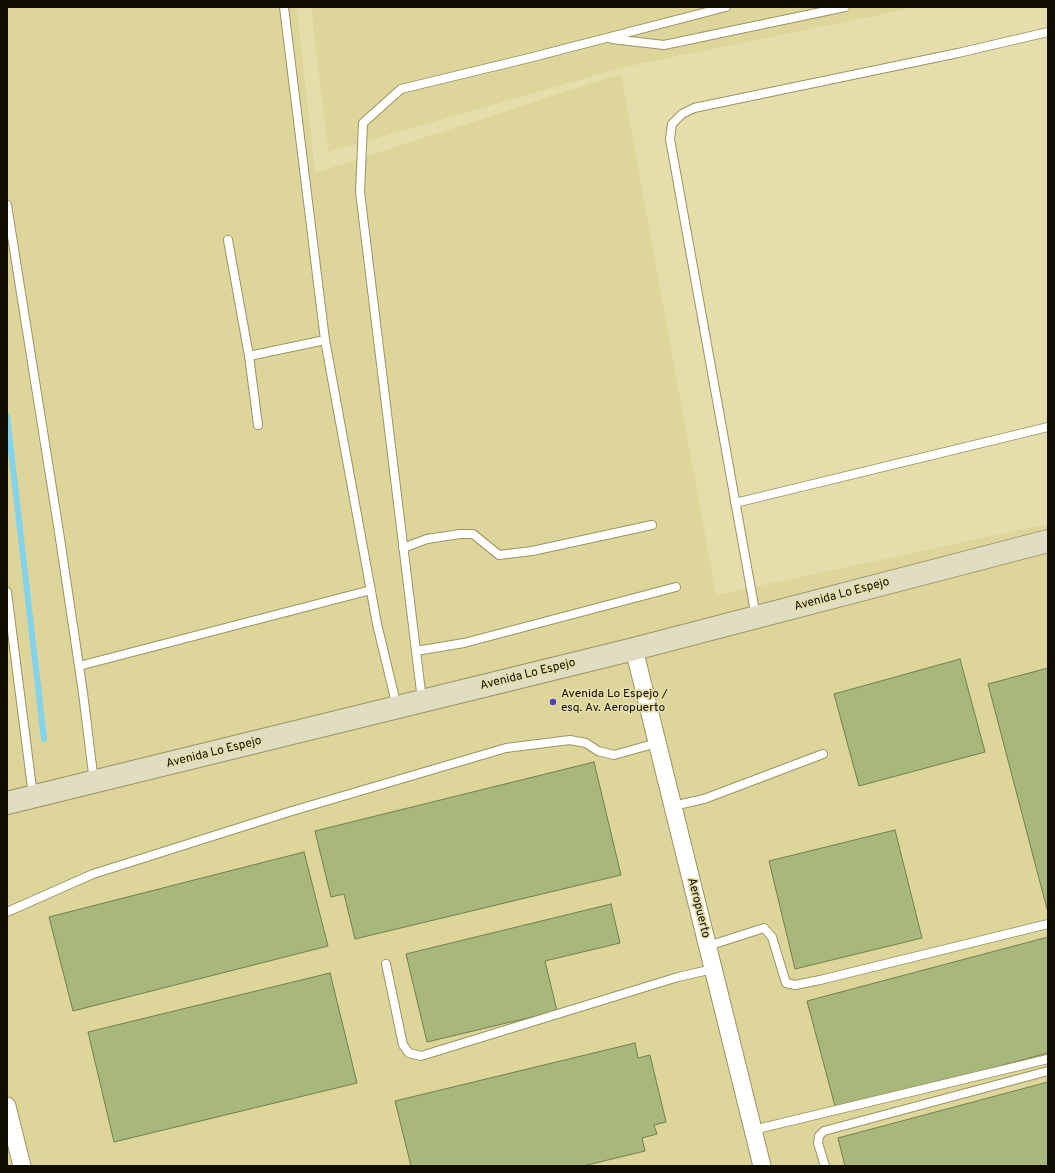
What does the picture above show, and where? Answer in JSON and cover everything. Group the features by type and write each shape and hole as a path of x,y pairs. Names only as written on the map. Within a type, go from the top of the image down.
{"main road":[{"name":"Avenida Lo Espejo","path":"7,803 634,650 1048,541"}],"street":[{"name":"Aeropuerto","path":"634,650 762,1166"},
{"path":"7,1106 22,1166"}],"lane":[{"path":"284,7 325,340 377,624 397,708"},
{"path":"422,701 360,192 363,123 401,89 726,7"},
{"path":"606,38 664,45 845,7"},
{"path":"756,617 670,139 672,124 682,114 694,108 958,53 1048,32"},
{"path":"7,205 79,666 94,782"},
{"path":"228,240 249,356 258,425"},
{"path":"249,356 325,340"},
{"path":"735,503 1048,427"},
{"path":"403,548 427,539 460,534 473,534 499,554 532,551 652,525"},
{"path":"416,651 464,643 676,587"},
{"path":"79,666 371,590"},
{"path":"7,592 33,797"},
{"path":"7,912 93,874 292,812 506,748 570,740 586,743 598,751 614,755 657,743"},
{"path":"673,806 704,799 823,754"},
{"path":"708,946 764,928 772,937 786,983 795,986 1048,924"},
{"path":"386,964 403,1045 409,1053 421,1056 678,977 714,969"},
{"path":"753,1130 1048,1059"},
{"path":"825,1166 818,1143 819,1136 824,1131 1048,1071"}],"shaded area":[{"path":"7,7 297,7 315,173 621,74 716,595 1048,524 1048,1166 7,1166"},
{"path":"311,7 914,7 624,67 328,152"}],"building":[{"path":"960,659 985,752 859,786 834,694"},
{"path":"1048,668 1048,908 1047,909 988,684"},
{"path":"594,762 621,875 355,939 344,894 331,897 315,831"},
{"path":"895,830 922,938 795,969 769,861"},
{"path":"304,852 328,946 73,1011 49,917"},
{"path":"611,904 620,943 545,961 557,1011 427,1042 406,954"},
{"path":"1048,937 1048,1053 836,1110 807,1001"},
{"path":"330,973 357,1083 114,1142 88,1032"},
{"path":"635,1043 638,1058 650,1055 666,1122 654,1125 657,1134 642,1138 645,1151 583,1166 411,1166 395,1101"},
{"path":"1048,1082 1048,1166 845,1166 838,1138"}],"waterway":[{"path":"7,416 44,739"}],"place":[{"name":"Avenida Lo Espejo / esq. Av. Aeropuerto","path":"553,702"}]}
